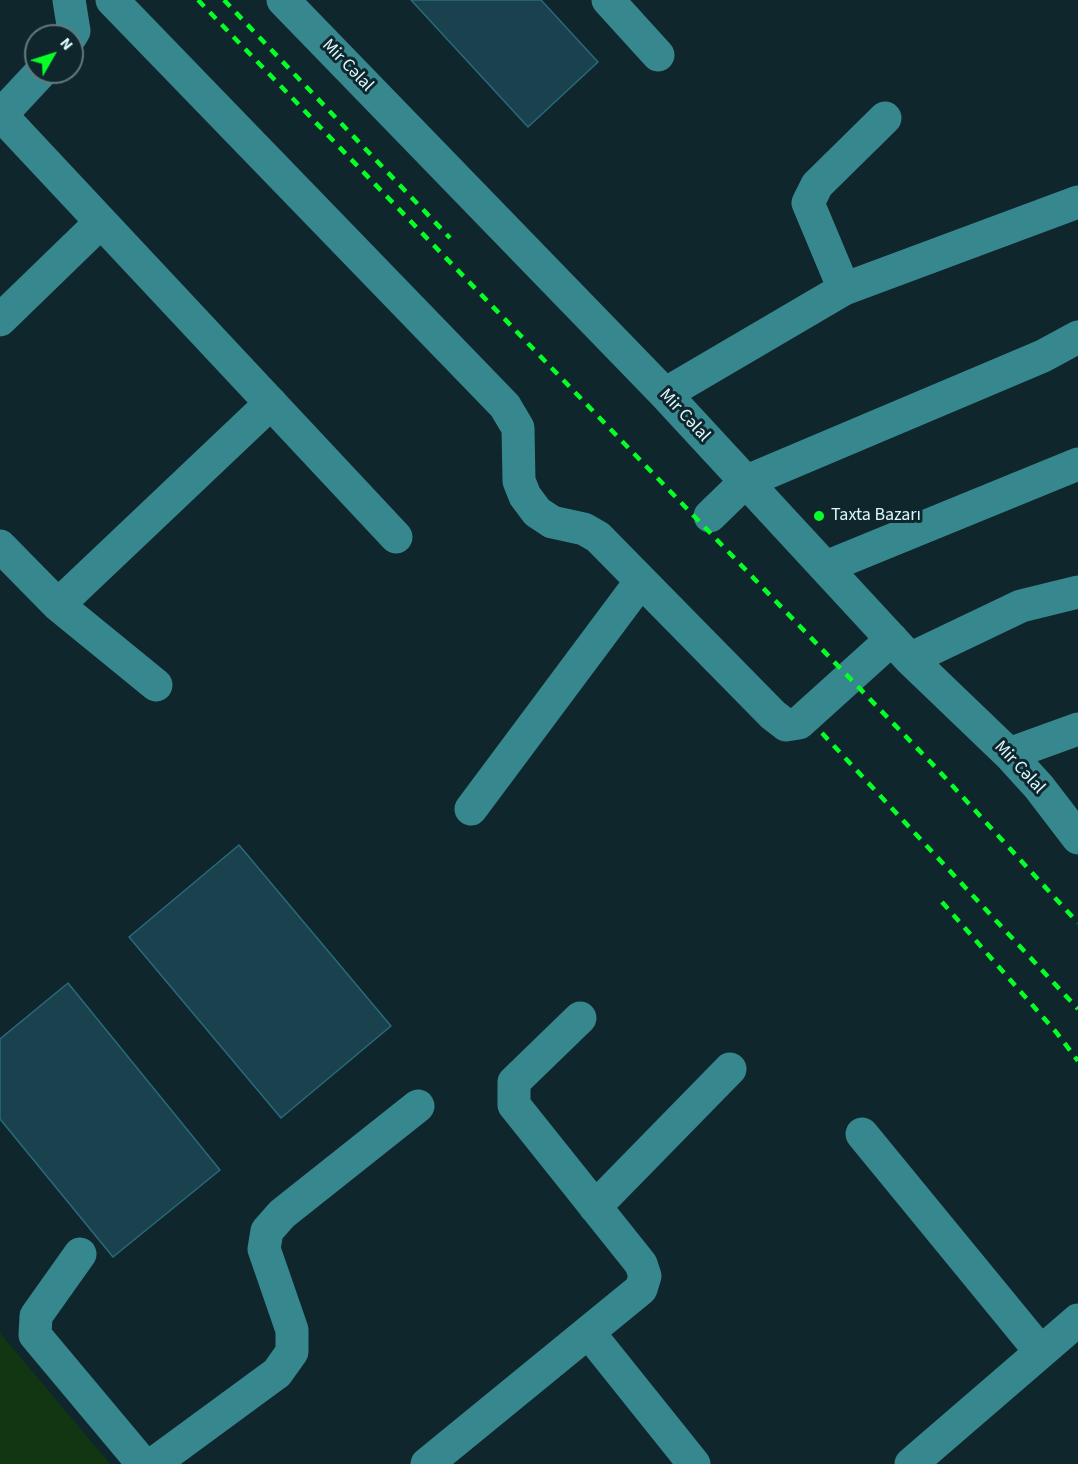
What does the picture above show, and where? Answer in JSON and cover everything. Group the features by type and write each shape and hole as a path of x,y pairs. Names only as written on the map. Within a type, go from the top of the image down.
{"street":[{"path":"69,0 73,24"},
{"path":"112,0 505,406 518,428 519,481 525,496 537,512 552,522 584,529 598,537 773,716 786,725 799,723 901,649 1021,606 1078,592"},
{"name":"Mir Cəlal","path":"282,0 665,394 901,649 1009,754 1039,787 1078,838"},
{"path":"608,0 658,55"},
{"path":"29,84 0,114 396,537"},
{"path":"844,289 808,203 817,185 885,118"},
{"path":"665,394 844,289 1078,202"},
{"path":"0,320 101,222"},
{"path":"710,516 745,482 1043,356 1078,337"},
{"path":"58,605 271,403"},
{"path":"826,567 1078,464"},
{"path":"0,546 58,605 156,685"},
{"path":"471,809 640,581"},
{"path":"1009,754 1078,729"},
{"path":"427,1464 642,1289 645,1276 641,1264 514,1105 514,1082 580,1018"},
{"path":"595,1207 730,1069"},
{"path":"153,1464 277,1373 292,1352 292,1330 264,1249 267,1231 282,1214 418,1106"},
{"path":"862,1134 1040,1351"},
{"path":"80,1254 36,1316 34,1335 142,1464"},
{"path":"911,1464 1078,1320"},
{"path":"589,1333 694,1464"}],"green space":[{"path":"0,1333 110,1464 0,1464"}],"building":[{"path":"411,0 541,0 598,62 528,127"},
{"path":"239,845 391,1026 281,1118 129,937"},
{"path":"68,983 220,1170 113,1257 0,1119 0,1039"}],"railway":[{"path":"198,0 939,771 1078,923"},
{"path":"224,0 450,238"},
{"path":"822,733 1078,1009"},
{"path":"942,902 1056,1032 1078,1061"}],"place":[{"name":"Taxta Bazarı","path":"819,516"}]}
